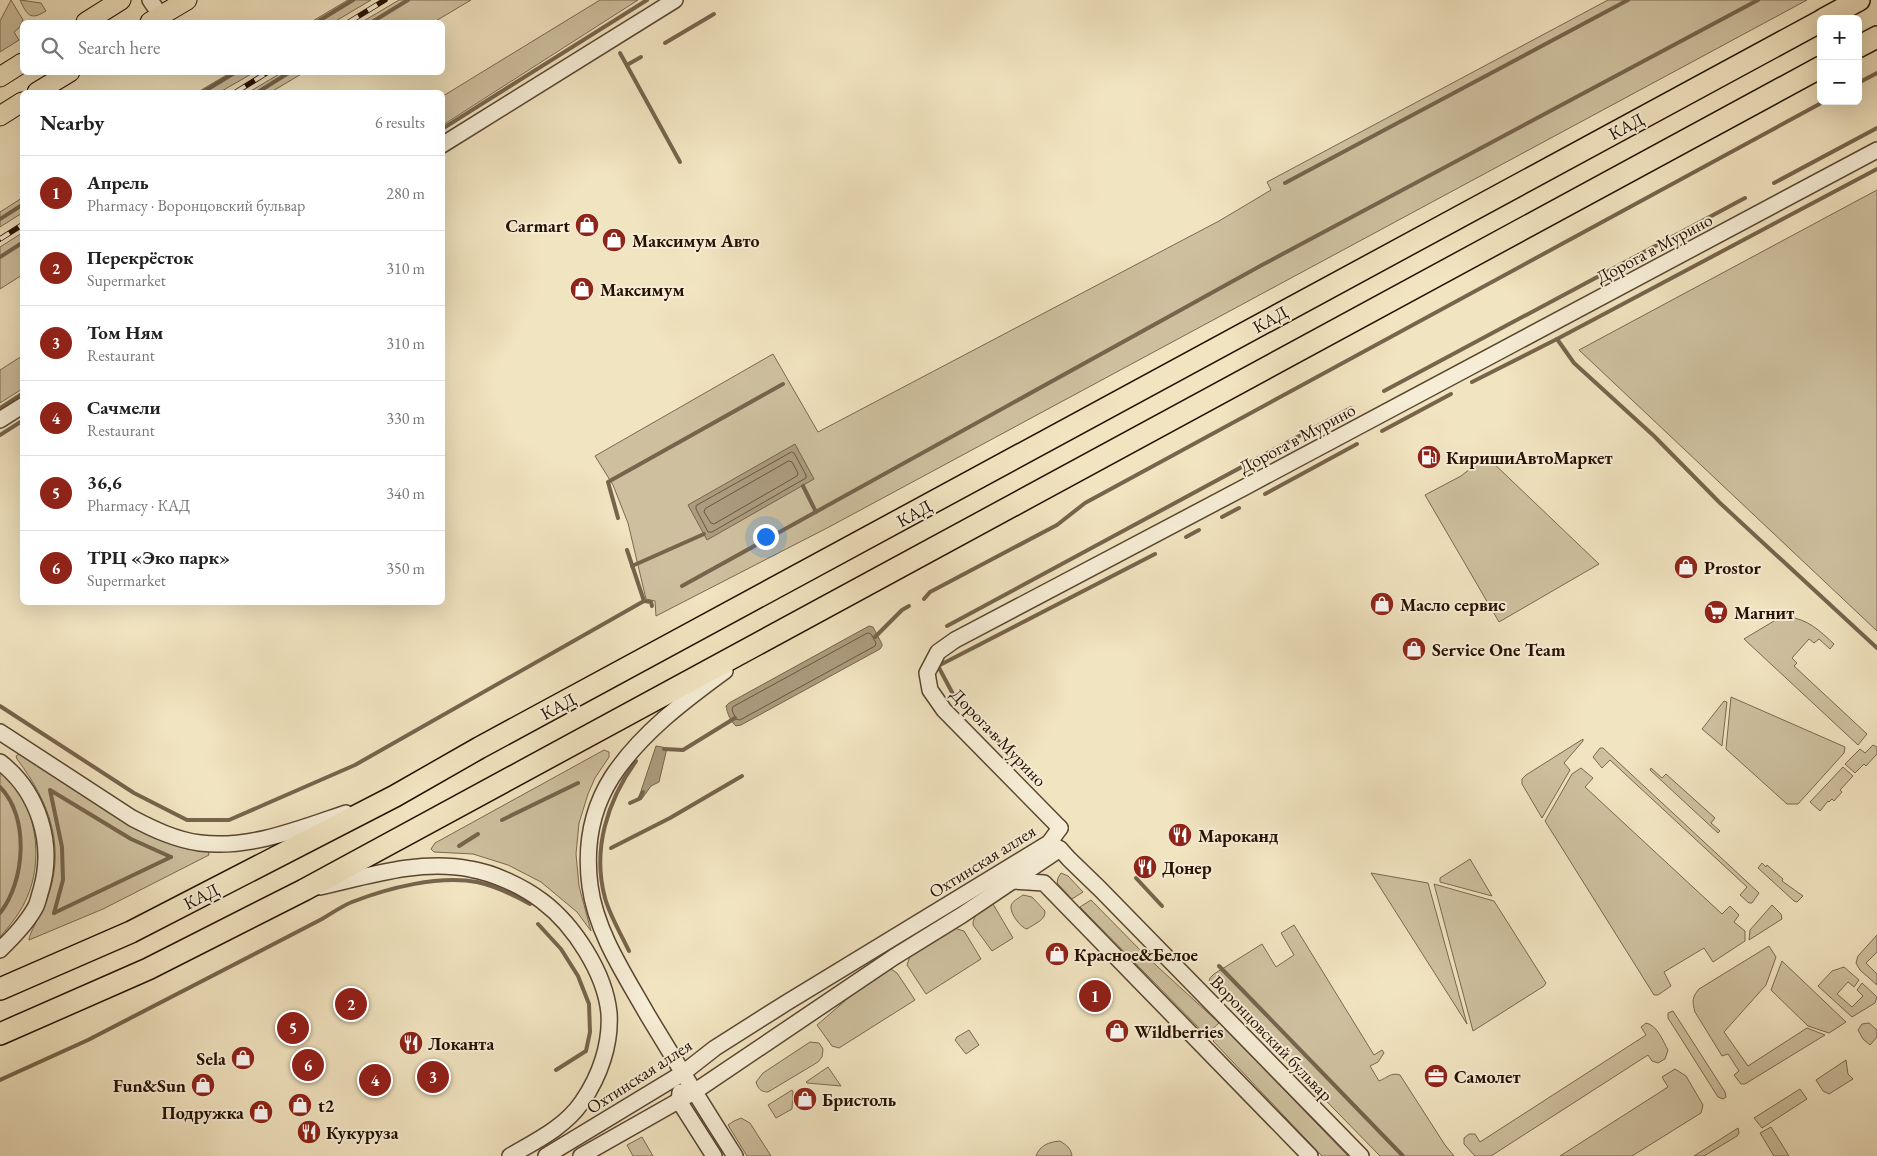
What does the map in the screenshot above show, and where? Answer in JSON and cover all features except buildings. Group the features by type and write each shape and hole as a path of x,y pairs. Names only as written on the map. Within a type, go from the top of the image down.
{"highway":[{"path":"1831,15 1859,0"},
{"name":"КАД","path":"0,989 131,932 395,796 479,748 1817,23"},
{"path":"1862,45 1877,37"},
{"path":"0,1034 148,969 304,890 1817,69"}],"main road":[{"path":"89,20 121,0"},
{"path":"155,19 187,0"},
{"path":"0,77 20,64"},
{"path":"40,90 65,75"},
{"path":"0,116 20,103"}],"street":[{"path":"150,0 155,19"},
{"path":"445,142 675,0"},
{"name":"Дорога в Мурино","path":"1060,828 940,703 930,690 927,673 938,652 955,640 1877,150"},
{"path":"0,420 20,407"},
{"path":"734,1156 627,980 601,925 590,888 589,839 594,817 611,779 641,741 708,683 772,636"},
{"path":"0,732 132,818 155,830 199,843 232,844 265,839 395,796"},
{"path":"0,762 13,772 34,802 43,831 47,858 43,882 35,907 16,934 0,950"},
{"name":"Охтинская аллея","path":"1060,828 1060,850"},
{"path":"1060,850 1061,856 1052,858 1046,864 1043,873 1044,883 1310,1156"},
{"name":"Охтинская аллея","path":"546,1156 683,1074 715,1048 786,1003 1060,850"},
{"name":"Охтинская аллея","path":"581,1156 694,1092 894,957 1060,850"},
{"name":"Воронцовский бульвар","path":"1060,850 1362,1156"},
{"path":"304,890 434,865 470,869 496,876 520,887 543,901 565,924 597,970 605,991 609,1014 608,1039 602,1065 581,1103 565,1121 549,1133 510,1156"},
{"path":"1013,881 1044,883"},
{"path":"683,1074 679,1101 714,1156"}],"shaded area":[{"path":"11,0 23,20 20,20 19,28 14,32 19,40 0,52 0,21"},
{"path":"20,0 41,3 46,11 36,16 30,15"},
{"path":"348,0 371,0 337,20 314,20"},
{"path":"399,0 471,0 437,20 365,20"},
{"path":"600,0 638,0 445,124 445,95"},
{"path":"1608,0 1807,0 829,527 656,616 655,601 646,599 628,523 613,485 595,456 773,354 818,432 1219,221 1271,190 1267,182"},
{"path":"227,75 250,75 223,90 201,90"},
{"path":"278,75 300,75 274,90 252,90"},
{"path":"1877,190 1877,631 1579,350"},
{"path":"20,199 20,214 0,227 0,212"},
{"path":"20,234 20,276 0,289 0,247"},
{"path":"20,357 20,390 0,403 0,370"},
{"path":"1488,458 1599,564 1499,622 1425,495 1461,476"},
{"path":"1788,617 1808,623 1834,644 1830,649 1819,639 1814,643 1809,639 1792,658 1797,663 1794,666 1867,734 1858,745 1744,639 1779,618"},
{"path":"1731,697 1845,747 1844,753 1798,804 1787,804 1726,749"},
{"path":"1724,701 1727,702 1722,746 1702,729"},
{"path":"1583,739 1564,763 1570,770 1542,818 1522,784 1522,779"},
{"path":"1873,745 1877,747 1877,754 1866,766 1864,764 1855,773 1845,764 1860,749 1865,753"},
{"path":"1600,748 1603,748 1759,893 1752,903 1749,903 1740,895 1747,887 1610,760 1602,768 1593,757"},
{"path":"604,750 609,752 609,757 595,778 588,794 579,823 576,854 579,886 591,931 577,912 541,882 508,865 473,854 434,852 431,849 435,843"},
{"path":"19,754 184,847 208,851 209,855 103,909 29,940 46,902 52,882 55,845 46,809 29,776 17,759 16,756"},
{"path":"1843,767 1853,776 1840,790 1842,792 1834,801 1832,799 1828,801 1820,811 1810,802"},
{"path":"1581,768 1593,778 1585,787 1722,914 1730,906 1739,915 1734,922 1745,931 1745,941 1713,962 1704,948 1664,972 1671,986 1658,995 1654,995 1545,821 1572,774"},
{"path":"1651,768 1662,778 1666,774 1715,818 1711,823 1720,831 1718,833 1650,770"},
{"path":"0,771 14,785 25,802 33,828 36,856 35,870 26,901 0,937"},
{"path":"1470,859 1492,896 1440,882 1440,878"},
{"path":"1762,863 1766,867 1767,865 1783,879 1782,881 1803,896 1797,902 1794,901 1758,868"},
{"path":"1061,873 1068,876 1083,892 1072,899 1057,883"},
{"path":"1371,873 1428,883 1467,1024"},
{"path":"1434,884 1494,901 1546,983 1473,1031"},
{"path":"1023,895 1032,897 1045,911 1042,919 1027,929 1016,920 1011,909 1013,903"},
{"path":"1091,900 1146,956 1219,1023 1206,1035 1080,907"},
{"path":"993,904 1013,938 992,951 973,925 973,921 982,910"},
{"path":"1772,905 1781,914 1782,919 1749,940 1750,930"},
{"path":"1294,925 1374,1055 1382,1050 1384,1053 1378,1062 1370,1066 1379,1081 1392,1075 1400,1075 1454,1156 1380,1156 1209,981 1214,974 1262,944 1276,967 1294,955 1281,933"},
{"path":"954,928 964,931 981,959 926,994 907,965 910,956"},
{"path":"1877,935 1877,952 1866,963 1877,974 1877,985 1860,970 1856,963 1858,956"},
{"path":"1769,946 1776,957 1766,985 1724,1032 1748,1066 1807,1028 1825,1035 1745,1084 1741,1084 1734,1075 1739,1071 1728,1054 1722,1056 1695,1012 1693,1000 1699,989"},
{"path":"1782,961 1846,1022 1829,1033 1808,1026 1771,990"},
{"path":"1844,967 1859,980 1854,987 1848,982 1837,994 1852,1007 1863,996 1857,990 1862,983 1877,997 1875,1003 1852,1017 1818,986 1832,971"},
{"path":"889,968 897,973 915,1000 839,1048 832,1046 817,1025 861,987"},
{"path":"1673,1011 1725,1092 1726,1097 1723,1099 1718,1097 1668,1018 1668,1013"},
{"path":"1646,1023 1656,1030 1664,1042 1668,1050 1665,1059 1658,1063 1652,1061 1648,1055 1491,1156 1475,1156 1464,1144 1464,1138 1469,1134 1475,1134 1480,1142 1646,1035 1641,1027"},
{"path":"1869,1023 1877,1030 1877,1037 1870,1045 1863,1039 1858,1030 1862,1024"},
{"path":"1225,1029 1348,1156 1322,1156 1213,1041"},
{"path":"969,1030 979,1045 966,1054 955,1040"},
{"path":"810,1042 819,1043 823,1049 822,1057 818,1062 768,1092 762,1091 759,1088 756,1082 763,1073"},
{"path":"1846,1060 1848,1074 1853,1079 1829,1094 1823,1091 1816,1080"},
{"path":"828,1067 841,1086 806,1082"},
{"path":"1675,1069 1686,1076 1703,1105 1701,1113 1632,1156 1560,1156 1668,1087 1662,1077"},
{"path":"1800,1089 1807,1099 1762,1128 1754,1118"},
{"path":"792,1090 792,1109 776,1118 768,1105"},
{"path":"741,1118 750,1123 771,1156 747,1156 728,1125"},
{"path":"1771,1127 1789,1156 1774,1156 1760,1133"},
{"path":"1738,1128 1739,1133 1737,1136 1704,1156 1694,1156"},
{"path":"642,1137 653,1156 633,1156 627,1145"},
{"path":"1060,1141 1066,1145 1072,1156 1036,1156 1045,1145"}],"water":[{"path":"795,444 814,479 707,540 688,505"},
{"path":"869,626 873,627 882,644 880,649 741,725 736,726 732,722 726,706 729,703"},
{"path":"656,746 667,748 659,782 651,786 641,800 640,794"}],"waterway":[{"path":"320,20 353,0"},
{"path":"375,20 408,0"},
{"path":"445,127 647,0"},
{"path":"1285,183 1628,0"},
{"path":"682,586 1262,265 1758,0"},
{"path":"665,43 714,14"},
{"path":"620,53 680,162"},
{"path":"627,65 641,57"},
{"path":"1862,81 1877,73"},
{"path":"206,90 231,75"},
{"path":"261,90 285,75"},
{"path":"924,599 930,592 1057,525 1085,503 1818,105"},
{"path":"1774,183 1877,128"},
{"path":"1472,382 1557,339 1877,169"},
{"path":"1384,391 1745,198"},
{"path":"0,219 20,206"},
{"path":"0,257 20,244"},
{"path":"1557,339 1574,363 1654,436 1720,503 1877,648"},
{"path":"618,518 608,482 783,384"},
{"path":"1382,431 1451,394"},
{"path":"0,408 20,395"},
{"path":"947,626 1351,408"},
{"path":"0,435 20,422"},
{"path":"1265,494 1357,444"},
{"path":"803,486 816,512"},
{"path":"1222,517 1239,508"},
{"path":"1186,537 1199,530"},
{"path":"632,566 704,534"},
{"path":"0,706 134,793 187,820 229,820 355,765 644,601 627,550"},
{"path":"1036,779 954,696 938,666 1155,554"},
{"path":"644,601 651,602 652,606"},
{"path":"875,637 902,610 909,606"},
{"path":"664,749 683,750 735,718"},
{"path":"629,951 607,905 601,880 600,862 601,844 610,809 626,776 636,761"},
{"path":"611,848 670,818 742,776"},
{"path":"502,820 578,783"},
{"path":"0,787 10,800 16,815 20,832 21,850 15,884 0,913"},
{"path":"54,913 63,880 62,847 50,790 131,839 171,857"},
{"path":"630,803 639,799 643,792"},
{"path":"459,846 478,834"},
{"path":"54,913 171,857"},
{"path":"1136,878 1162,906"},
{"path":"0,1080 88,1040 344,906 366,897 413,884 462,880 491,886 530,904"},
{"path":"538,924 561,949 578,976 589,1004 590,1032 586,1051 556,1070"},
{"path":"1219,966 1403,1156"}],"railway":[{"path":"352,20 385,0"},
{"path":"239,90 263,75"},
{"path":"0,239 20,226"}],"place":[{"name":"Carmart","path":"587,225"},
{"name":"Максимум Авто","path":"614,240"},
{"name":"Максимум","path":"582,289"},
{"name":"КиришиАвтоМаркет","path":"1429,457"},
{"name":"Prostor","path":"1686,567"},
{"name":"Масло сервис","path":"1382,604"},
{"name":"Магнит","path":"1716,612"},
{"name":"Service One Team","path":"1414,649"},
{"name":"Мароканд","path":"1180,835"},
{"name":"Донер","path":"1145,867"},
{"name":"Красное&Белое","path":"1057,954"},
{"name":"Апрель","path":"1095,996"},
{"name":"Перекрёсток","path":"351,1004"},
{"name":"36,6","path":"293,1028"},
{"name":"Wildberries","path":"1117,1031"},
{"name":"Локанта","path":"411,1043"},
{"name":"Sela","path":"243,1058"},
{"name":"ТРЦ «Эко парк»","path":"308,1065"},
{"name":"Самолет","path":"1436,1076"},
{"name":"Том Ням","path":"433,1077"},
{"name":"Сачмели","path":"375,1080"},
{"name":"Fun&Sun","path":"203,1085"},
{"name":"Бристоль","path":"805,1099"},
{"name":"t2","path":"300,1105"},
{"name":"Подружка","path":"261,1112"},
{"name":"Кукуруза","path":"309,1132"}]}
